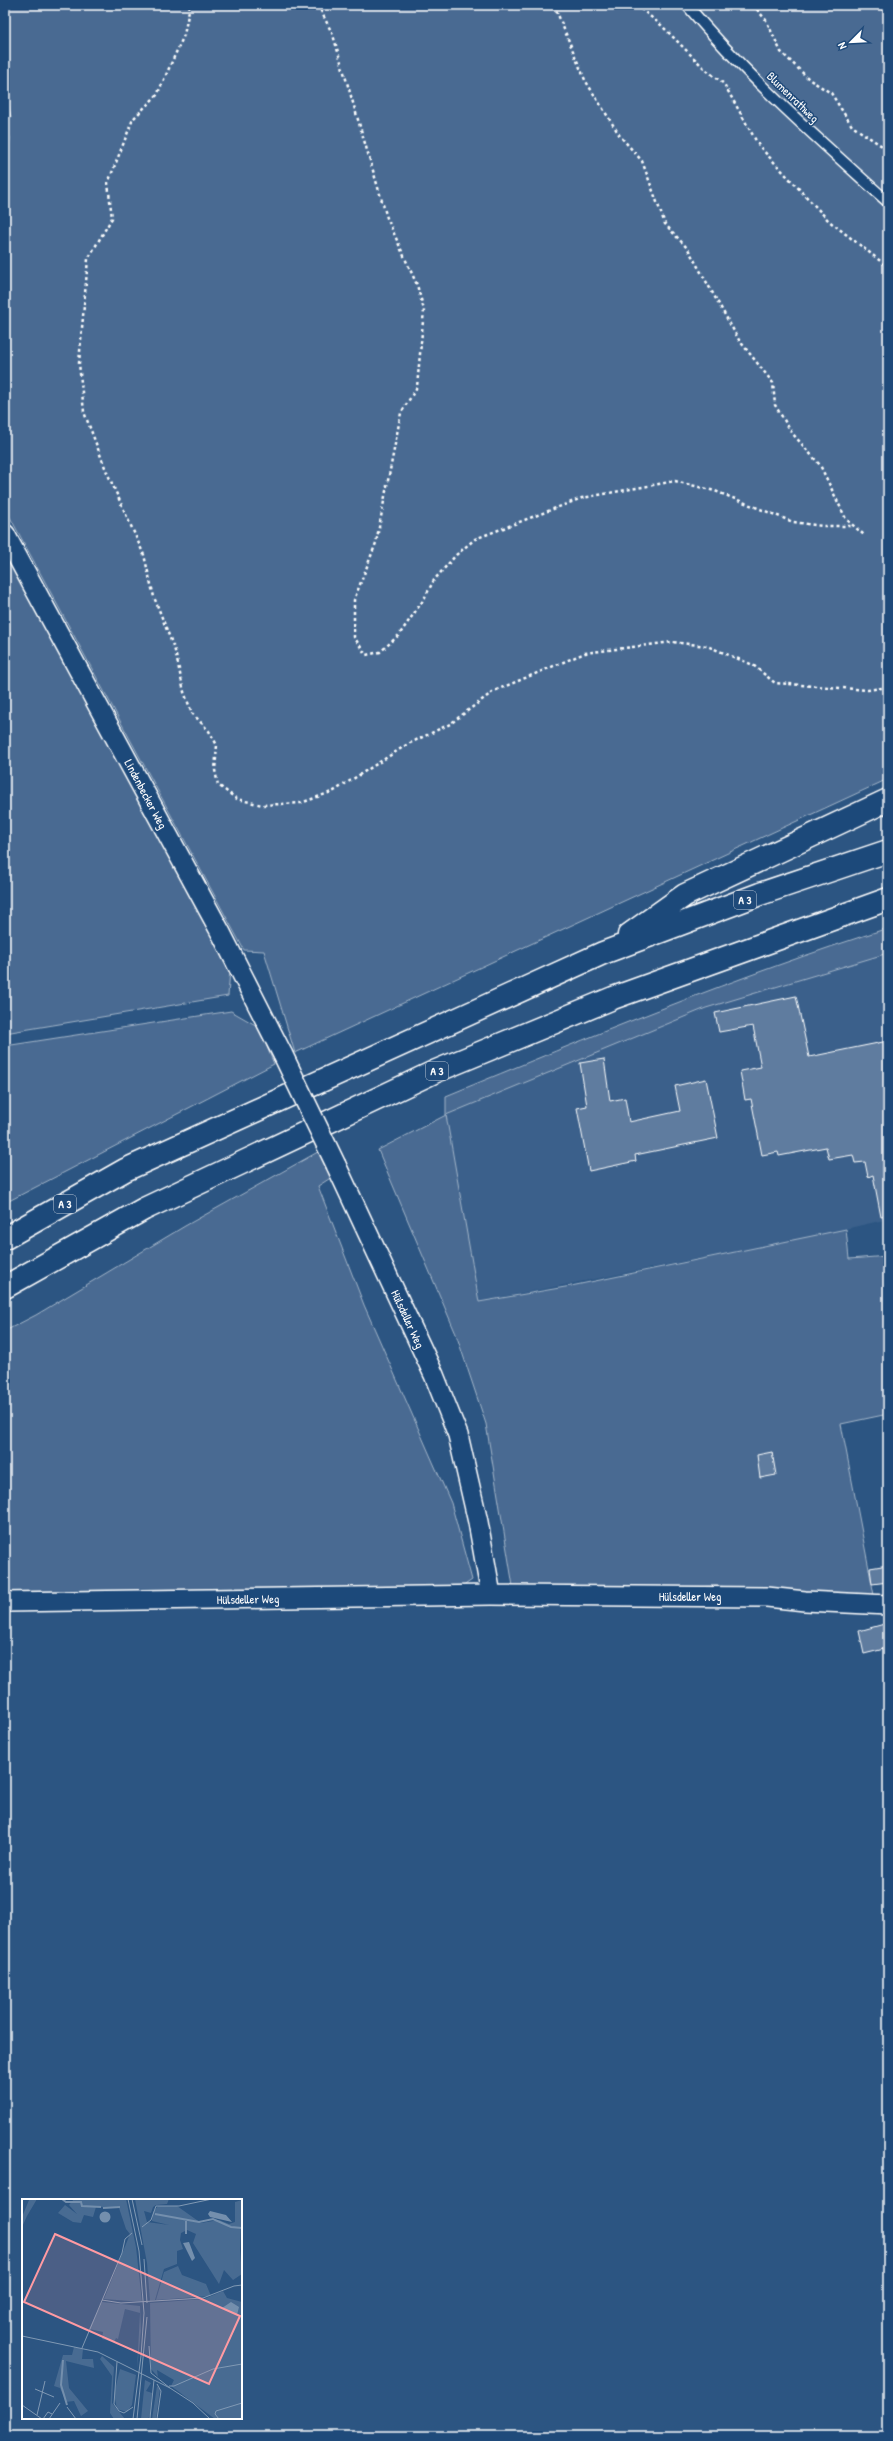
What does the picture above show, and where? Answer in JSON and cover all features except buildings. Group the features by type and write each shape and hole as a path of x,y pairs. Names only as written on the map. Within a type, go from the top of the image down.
{"highway":[{"path":"603,953 684,895 888,800"},
{"name":"A 3","path":"5,1238 125,1170 603,953 760,894 888,851"},
{"name":"A 3","path":"5,1287 144,1209 434,1072 613,998 888,899"}],"street":[{"name":"Lindenbecker Weg","path":"5,534 221,933 283,1055 336,1165"},
{"name":"Hülsdeller Weg","path":"336,1165 434,1374 458,1435 478,1522 491,1595"},
{"name":"Hülsdeller Weg","path":"5,1602 491,1595 767,1597 805,1601 888,1605"}],"lane":[{"name":"Blumenrathweg","path":"687,5 714,38 778,102 888,202"}],"path":[{"path":"190,5 184,35 157,95 133,119 108,183 112,218 88,259 80,363 84,412 106,470 144,554 154,597 175,651 184,692 192,713 209,731 217,744 215,770 218,785 237,799 262,805 300,803 334,791 408,744 450,724 494,691 584,653 672,642 708,646 753,665 775,683 868,690 888,687"},
{"path":"318,5 333,36 388,218 417,285 424,310 417,387 401,413 376,543 354,600 354,637 366,655 380,652 399,635 424,599 434,580 456,555 475,539 582,498 675,481 715,491 793,522 822,526 853,526"},
{"path":"554,5 584,80 620,136 642,161 665,224 688,249 739,340 773,383 775,405 792,433 820,465 846,519 864,535"},
{"path":"636,5 661,25 705,70 724,84 759,146 829,221 888,267"},
{"path":"753,5 766,20 781,52 810,80 831,92 852,126 888,150"}],"shaded area":[{"path":"5,5 888,5 888,779 295,1053 264,951 244,950 5,508"},
{"path":"5,87 11,117 5,122"},
{"path":"5,130 10,137 5,215"},
{"path":"5,547 230,969 228,996 5,1033"},
{"path":"888,928 888,953 706,1008 446,1115 446,1096 720,986"},
{"path":"888,953 888,1219 815,1236 478,1302 446,1114 706,1008"},
{"path":"231,1011 259,1027 274,1064 5,1203 5,1046"},
{"path":"446,1115 479,1302 571,1286 846,1229 849,1259 888,1256 888,1414 841,1424 874,1595 715,1586 663,1588 513,1586 486,1424 456,1334 378,1150"},
{"path":"325,1148 332,1177 318,1186 364,1305 451,1503 472,1580 459,1589 5,1595 5,1331 36,1315 185,1226"}]}
